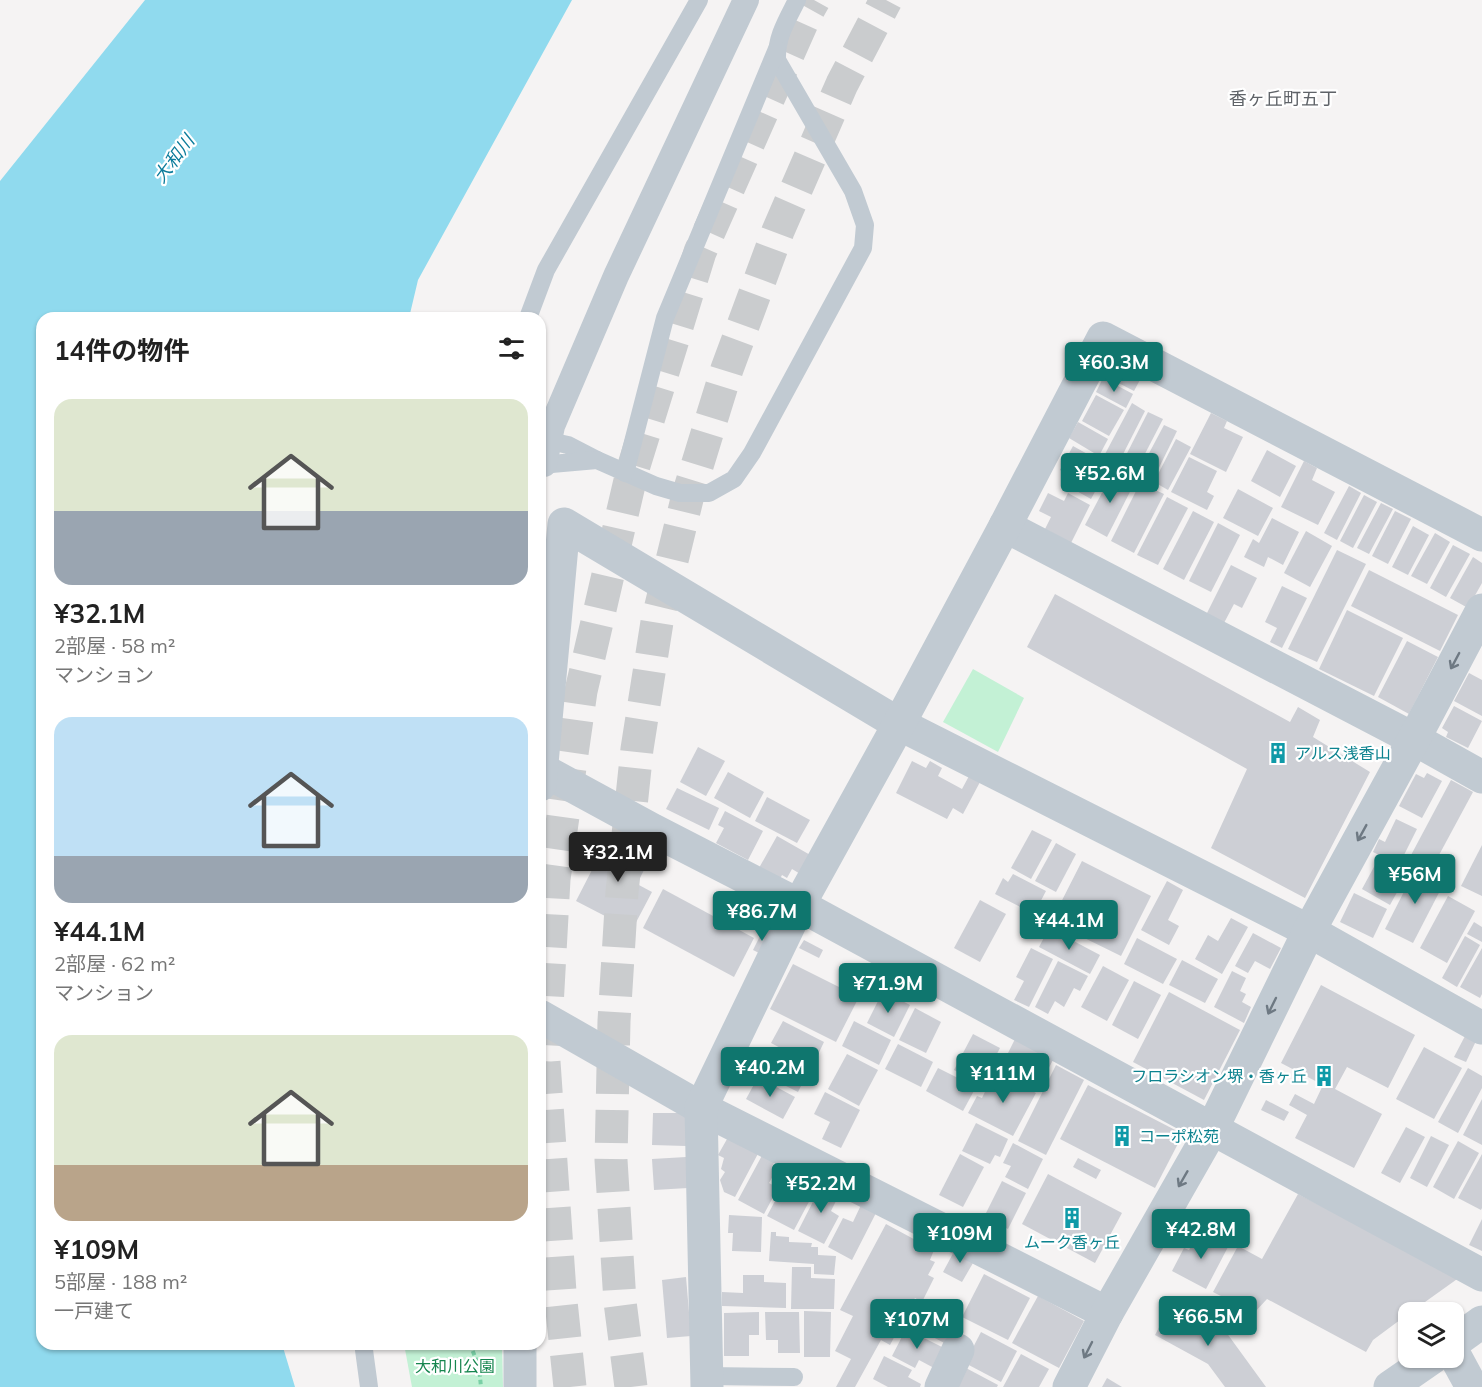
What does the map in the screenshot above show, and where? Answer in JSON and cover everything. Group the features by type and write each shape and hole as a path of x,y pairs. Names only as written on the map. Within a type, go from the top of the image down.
{"street":[{"path":"546,443 616,276 746,0"},
{"path":"707,1381 701,1108 799,905 1005,526 1102,338 1482,536"},
{"path":"546,722 564,524 899,724 1309,931 1482,1028"},
{"path":"1005,526 1414,739 1482,777"},
{"path":"1069,1387 1107,1313 1212,1129 1309,931 1482,610"},
{"path":"546,779 653,830 799,905 1482,1275"},
{"path":"546,1019 701,1108 1107,1313"},
{"path":"1464,1335 1482,1322"},
{"path":"520,1350 520,1387"},
{"path":"941,1387 958,1350"},
{"path":"1390,1387 1418,1368"},
{"path":"1462,1368 1472,1387"}],"lane":[{"path":"530,312 546,270 699,0"},
{"path":"546,451 568,445 625,473 680,493 710,492 734,479 752,453 863,248 865,225 853,190 777,60 780,33 797,0"},
{"path":"625,473 666,318 777,50"},
{"path":"364,1350 369,1387"},
{"path":"707,1381 794,1377"}],"path":[{"path":"472,1350 479,1367 481,1387"}],"green space":[{"path":"973,669 1024,698 998,752 943,722"},
{"name":"大和川公園","path":"405,1350 502,1350 503,1387 412,1387"}],"water":[{"name":"大和川","path":"145,0 572,0 418,280 410,312 36,312 36,1350 284,1350 295,1387 0,1387 0,181"}],"building":[{"path":"1121,364 1142,376 1134,391 1103,375 1107,369"},
{"path":"1103,378 1133,394 1126,408 1096,392"},
{"path":"1096,395 1124,410 1109,436 1082,421"},
{"path":"1132,403 1145,411 1118,464 1104,456"},
{"path":"1148,412 1163,419 1135,473 1121,465"},
{"path":"1211,413 1227,421 1224,428 1243,437 1226,472 1190,454"},
{"path":"1078,422 1108,439 1099,456 1069,438"},
{"path":"1164,425 1177,431 1152,482 1138,474"},
{"path":"1176,439 1191,447 1168,490 1154,482"},
{"path":"1073,446 1109,466 1091,499 1073,489 1078,479 1060,470"},
{"path":"1267,450 1296,466 1280,497 1251,481"},
{"path":"1189,457 1217,471 1207,492 1214,496 1207,510 1171,492"},
{"path":"1304,461 1317,468 1312,480 1335,492 1318,525 1281,507"},
{"path":"1113,472 1135,482 1107,537 1085,525"},
{"path":"1140,483 1164,494 1134,553 1111,541"},
{"path":"1349,486 1361,493 1337,540 1324,533"},
{"path":"1238,489 1273,508 1258,536 1223,518"},
{"path":"1048,493 1064,501 1068,493 1090,505 1071,543 1045,529 1051,517 1039,511"},
{"path":"1364,495 1377,502 1353,548 1340,541"},
{"path":"1167,497 1188,508 1158,565 1137,555"},
{"path":"1381,503 1393,509 1369,554 1357,548"},
{"path":"1193,511 1214,522 1184,580 1163,569"},
{"path":"1395,511 1411,519 1388,564 1372,556"},
{"path":"1272,518 1299,532 1283,565 1268,557 1264,567 1244,557 1253,539 1259,543"},
{"path":"1218,523 1240,535 1211,592 1189,581"},
{"path":"1413,526 1429,535 1408,575 1392,567"},
{"path":"1306,531 1332,546 1310,587 1284,573"},
{"path":"1435,533 1450,542 1427,584 1411,576"},
{"path":"1453,545 1470,554 1446,597 1430,588"},
{"path":"1337,550 1366,564 1317,662 1288,649"},
{"path":"1473,557 1482,563 1482,583 1468,608 1450,598"},
{"path":"1231,565 1257,578 1242,608 1234,604 1224,623 1206,615"},
{"path":"1369,570 1458,615 1440,651 1351,606"},
{"path":"1282,586 1307,598 1282,648 1270,642 1277,628 1265,622"},
{"name":"アルス浅香山","path":"1055,594 1290,722 1298,707 1320,720 1313,737 1370,772 1305,898 1211,848 1247,769 1027,647"},
{"path":"1347,610 1403,638 1374,696 1319,669"},
{"path":"1407,641 1438,657 1409,714 1378,697"},
{"path":"1469,673 1482,680 1482,716 1454,701"},
{"path":"1454,706 1482,721 1468,748 1446,737 1448,732 1442,728"},
{"path":"698,747 725,761 706,796 680,782"},
{"path":"912,761 926,768 930,761 942,768 938,776 962,789 969,776 980,782 963,814 953,808 947,819 896,793"},
{"path":"728,772 764,792 750,818 714,798"},
{"path":"1427,773 1442,781 1422,818 1399,806 1416,774 1424,778"},
{"path":"1451,780 1473,792 1432,868 1410,857"},
{"path":"677,788 719,808 709,830 666,809"},
{"path":"767,797 810,820 797,843 755,821"},
{"path":"725,811 763,831 748,860 716,843 724,828 718,825"},
{"path":"1396,819 1417,829 1399,865 1373,852 1379,839 1385,842"},
{"path":"1032,830 1052,840 1031,879 1011,868"},
{"path":"611,833 652,854 637,884 652,892 632,930 576,901"},
{"path":"777,836 812,856 802,875 792,869 787,878 782,875 780,879 759,868"},
{"path":"1056,843 1076,854 1056,892 1035,881"},
{"path":"1482,845 1482,896 1461,886"},
{"path":"1082,861 1151,896 1121,956 1064,928 1067,922 1054,916"},
{"path":"1375,865 1386,871 1389,867 1406,876 1390,905 1362,889"},
{"path":"1417,866 1445,881 1413,943 1385,929"},
{"path":"1013,874 1046,891 1034,914 995,894 1003,878 1008,882"},
{"path":"1167,881 1183,890 1168,920 1179,926 1169,945 1141,930"},
{"path":"663,889 754,938 734,977 643,928"},
{"path":"1354,893 1387,909 1373,938 1340,922"},
{"path":"1448,896 1475,911 1447,963 1420,948"},
{"path":"980,900 1006,914 980,962 954,948"},
{"path":"1231,918 1248,927 1222,974 1195,959 1208,935 1218,941"},
{"path":"1474,922 1482,927 1482,942 1467,934"},
{"path":"1049,928 1100,955 1090,974 1039,947"},
{"path":"763,930 772,934 761,954 753,950"},
{"path":"1253,933 1281,948 1270,969 1255,961 1248,973 1235,966"},
{"path":"1465,936 1480,945 1457,987 1442,978"},
{"path":"1137,938 1177,959 1163,984 1124,964"},
{"path":"804,940 823,950 819,958 799,948"},
{"path":"1031,948 1053,959 1029,1007 1014,1000 1024,981 1016,977"},
{"path":"1482,948 1482,994 1480,998 1460,987"},
{"path":"1182,960 1218,979 1205,1003 1169,985"},
{"path":"1058,961 1088,976 1080,991 1074,988 1064,1007 1055,1001 1048,1014 1035,1007"},
{"path":"793,964 859,997 836,1042 770,1009"},
{"path":"1103,966 1129,980 1107,1021 1081,1007"},
{"path":"1232,971 1246,978 1240,991 1246,994 1242,1002 1251,1007 1244,1023 1214,1007"},
{"path":"1134,981 1161,995 1138,1039 1112,1025"},
{"name":"フロラシオン堺・香ヶ丘","path":"1321,985 1415,1035 1388,1088 1347,1067 1335,1089 1382,1114 1354,1168 1295,1138 1307,1115 1289,1105 1295,1094 1314,1104 1323,1085 1281,1063"},
{"path":"883,991 910,1005 894,1037 867,1023"},
{"path":"1169,992 1240,1030 1204,1100 1133,1062"},
{"path":"915,1008 941,1022 926,1053 899,1040"},
{"path":"783,1021 824,1042 813,1065 771,1043"},
{"path":"854,1021 891,1040 879,1065 842,1046"},
{"path":"973,1034 1000,1048 981,1084 954,1070"},
{"path":"1465,1036 1476,1041 1466,1062 1454,1057"},
{"path":"1016,1037 1054,1058 1041,1083 1003,1063"},
{"path":"898,1044 933,1062 921,1087 885,1069"},
{"path":"770,1047 810,1068 798,1092 758,1072"},
{"path":"1424,1047 1462,1068 1434,1119 1396,1099"},
{"path":"847,1054 878,1070 859,1106 828,1089"},
{"path":"1056,1065 1084,1080 1046,1155 1018,1141"},
{"path":"938,1068 976,1087 963,1111 926,1091"},
{"path":"1468,1068 1482,1076 1482,1088 1458,1133 1438,1122"},
{"path":"995,1071 1036,1093 1013,1136 968,1113 977,1096 982,1098"},
{"path":"758,1077 795,1097 783,1119 746,1099"},
{"name":"コーポ松苑","path":"1088,1085 1183,1134 1155,1188 1060,1139"},
{"path":"825,1092 860,1110 841,1148 822,1139 830,1122 814,1114"},
{"path":"1482,1099 1482,1145 1463,1135"},
{"path":"1266,1100 1289,1112 1284,1121 1261,1110"},
{"path":"653,1113 687,1113 686,1146 652,1145"},
{"path":"976,1123 1008,1139 1000,1157 995,1155 990,1164 962,1151"},
{"path":"1406,1127 1425,1137 1400,1183 1381,1173"},
{"path":"731,1132 761,1148 735,1197 724,1192 720,1180 725,1172 721,1169 724,1158 718,1155"},
{"path":"1431,1136 1449,1145 1427,1187 1410,1178"},
{"path":"1458,1141 1479,1153 1454,1199 1433,1187"},
{"path":"1013,1143 1043,1159 1028,1189 1005,1177 1011,1166 1003,1163"},
{"path":"765,1150 777,1156 772,1167 777,1169 769,1183 778,1188 764,1214 738,1200"},
{"path":"960,1154 984,1167 963,1207 939,1195"},
{"path":"1482,1154 1482,1208 1481,1210 1458,1198"},
{"path":"686,1157 688,1188 654,1190 652,1159"},
{"path":"1078,1158 1101,1170 1096,1179 1073,1167"},
{"path":"804,1168 822,1177 794,1230 767,1216 783,1186 792,1191"},
{"name":"ムーク香ヶ丘","path":"1048,1174 1122,1213 1095,1263 1022,1224"},
{"path":"1002,1181 1026,1193 1008,1229 984,1217"},
{"path":"823,1182 841,1191 831,1211 839,1216 824,1244 798,1231"},
{"path":"1298,1194 1460,1277 1425,1302 1398,1302 1398,1321 1373,1340 1366,1352 1267,1299 1254,1313 1213,1292 1238,1246 1262,1259"},
{"path":"861,1205 876,1213 852,1260 828,1247 843,1218 853,1222"},
{"path":"729,1215 762,1217 761,1252 732,1251 733,1233 728,1233"},
{"path":"1482,1219 1482,1251 1469,1245"},
{"path":"886,1224 934,1250 930,1260 935,1262 928,1275 934,1278 922,1302 915,1298 890,1345 881,1340 855,1387 836,1387 851,1359 835,1351 853,1316 840,1310"},
{"path":"771,1232 776,1232 776,1236 789,1237 789,1242 812,1243 811,1247 818,1247 818,1255 836,1256 834,1275 814,1274 814,1264 769,1261"},
{"path":"1199,1232 1228,1247 1206,1289 1172,1271 1184,1248 1189,1250"},
{"path":"957,1246 977,1256 962,1282 943,1272"},
{"path":"792,1267 811,1267 811,1278 835,1279 834,1309 791,1309"},
{"path":"984,1274 1030,1298 1008,1340 962,1317"},
{"path":"743,1275 764,1275 764,1282 786,1283 786,1308 722,1306 722,1292 743,1293"},
{"path":"686,1277 691,1336 667,1338 662,1280"},
{"path":"1038,1296 1084,1321 1059,1368 1012,1343"},
{"path":"1172,1303 1226,1332 1266,1387 1225,1387 1208,1364 1155,1335"},
{"path":"924,1304 961,1325 950,1346 912,1326"},
{"path":"804,1311 831,1312 830,1357 804,1357"},
{"path":"759,1312 759,1335 749,1335 749,1356 724,1356 724,1313"},
{"path":"765,1312 799,1312 800,1353 778,1353 778,1340 766,1340"},
{"path":"906,1329 944,1348 934,1368 919,1360 915,1368 892,1356"},
{"path":"981,1332 1017,1351 1001,1382 965,1363"},
{"path":"1021,1354 1049,1369 1039,1387 1003,1387"},
{"path":"884,1356 912,1370 908,1377 921,1384 920,1387 888,1387 873,1379"},
{"path":"966,1368 998,1385 997,1387 956,1387"},
{"path":"1107,1378 1122,1387 1102,1387"}],"tunnel":[{"path":"546,1025 554,879 581,691 632,472 700,252 814,0"},
{"path":"631,1387 620,1302 611,1160 614,1021 622,892 637,749 657,622 688,495 727,369 778,231 842,84 886,0"},
{"path":"546,1091 560,1292 570,1387"}],"place":[{"name":"アルス浅香山","path":"1278,753"},
{"name":"フロラシオン堺・香ヶ丘","path":"1324,1076"},
{"name":"コーポ松苑","path":"1122,1136"},
{"name":"ムーク香ヶ丘","path":"1072,1218"}],"district":[{"name":"香ヶ丘町五丁","path":"1283,99"}]}
